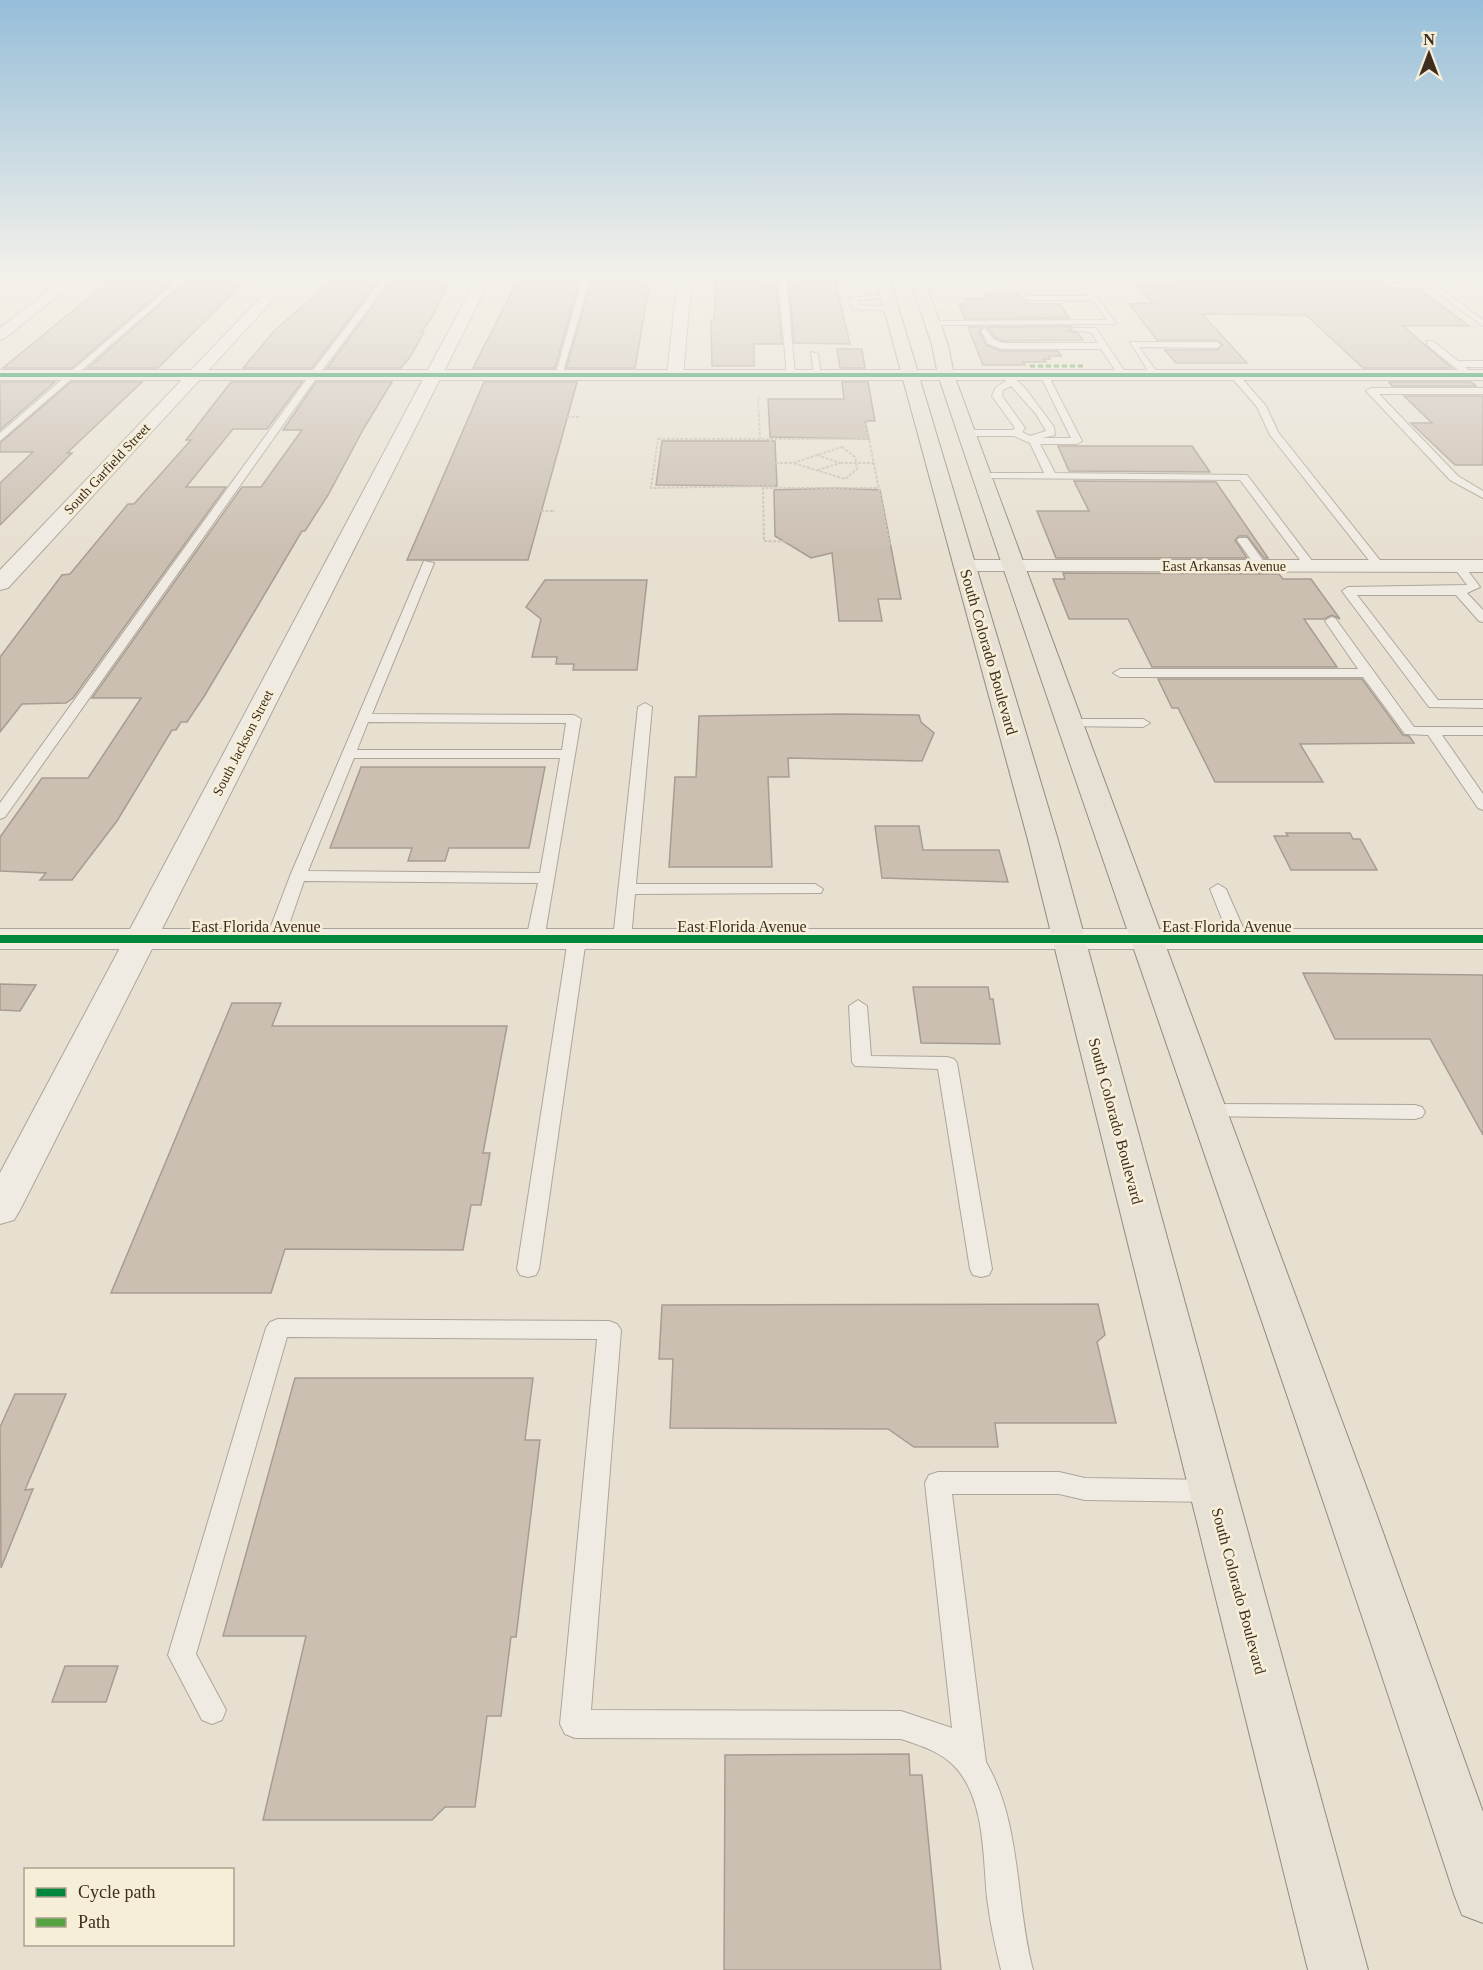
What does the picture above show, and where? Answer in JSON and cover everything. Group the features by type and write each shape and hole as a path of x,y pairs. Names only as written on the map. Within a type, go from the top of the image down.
{"main road":[{"name":"South Colorado Boulevard","path":"907,368 1043,840 1338,1970"},
{"path":"944,368 1012,566 1383,1601 1483,1894"}],"street":[{"name":"South Garfield Street","path":"0,584 201,368"},
{"name":"South Jackson Street","path":"0,1210 438,368"},
{"path":"675,375 676,368"},
{"path":"0,375 946,375 1009,379 1044,375 1479,371"},
{"name":"East Arkansas Avenue","path":"965,566 1483,566"},
{"name":"East Florida Avenue","path":"0,939 1483,939"}],"lane":[{"path":"0,438 79,368"},
{"path":"0,814 319,368"},
{"path":"558,375 560,368"},
{"path":"789,368 790,375"},
{"path":"817,368 818,375"},
{"path":"1118,368 1123,375"},
{"path":"1150,368 1155,375"},
{"path":"967,433 1016,433 1033,438 1077,441 1044,375"},
{"path":"1234,375 1261,406 1272,433 1378,566"},
{"path":"1016,433 1020,428 1014,416 997,396 999,389 1009,379 1041,413 1052,433 1033,438"},
{"path":"1483,391 1371,391 1454,477 1483,495"},
{"path":"1041,413 1033,422 1033,438 1051,476"},
{"path":"981,476 1243,477 1310,566"},
{"path":"1243,540 1261,566"},
{"path":"275,939 298,876 428,563"},
{"path":"1459,566 1474,587 1459,591 1348,591 1434,704 1483,704"},
{"path":"1459,591 1483,618"},
{"path":"1331,621 1410,731 1483,731"},
{"path":"1120,673 1367,673"},
{"path":"622,939 645,707"},
{"path":"363,718 573,719 535,940"},
{"path":"1068,723 1143,723"},
{"path":"1432,731 1483,805"},
{"path":"348,754 568,754"},
{"path":"298,876 547,878"},
{"path":"627,889 815,889"},
{"path":"1218,889 1239,939"},
{"path":"528,1269 577,939"},
{"path":"858,1006 862,1062 947,1063 981,1269"},
{"path":"1208,1111 1415,1112"},
{"path":"212,1710 182,1655 278,1328 609,1330 575,1724 901,1725 933,1733 953,1746 971,1764 990,1798 1007,1928 1017,1970"},
{"path":"971,1764 938,1483 1059,1483 1085,1490 1213,1491"}],"path":[{"path":"763,488 765,542 890,545 861,394"},
{"path":"760,439 758,398 770,398"},
{"path":"567,417 579,417"},
{"path":"869,439 658,439 651,488 879,488"},
{"path":"763,488 772,486 770,439"},
{"path":"840,439 842,447"},
{"path":"771,463 793,463 845,479 854,474 855,463 851,452 842,447 793,463"},
{"path":"817,455 840,463"},
{"path":"818,470 840,463 874,463"},
{"path":"845,479 847,488"},
{"path":"541,512 555,512"}],"building":[{"path":"0,382 55,382 0,430"},
{"path":"71,382 142,382 67,453 72,453 0,525 0,483 33,452 0,452 0,443"},
{"path":"231,382 302,382 267,429 233,429 186,487 226,487 73,698 66,703 22,704 0,732 0,657 62,575 70,574 128,504 134,504 191,440 186,440"},
{"path":"316,382 392,382 328,495 305,531 302,531 205,695 187,722 181,722 176,730 172,730 117,821 72,880 40,880 46,873 0,871 0,837 42,778 88,778 141,698 92,698 242,487 261,487 302,430 283,430"},
{"path":"484,382 577,382 528,560 407,560"},
{"path":"842,382 868,382 875,421 865,421 869,439 770,437 768,399 844,399"},
{"path":"1389,382 1471,382 1476,386 1392,386"},
{"path":"1404,396 1483,396 1483,465 1455,465 1411,423 1432,423"},
{"path":"662,441 775,441 777,486 656,485"},
{"path":"1058,446 1192,446 1210,472 1069,471"},
{"path":"1074,481 1216,482 1268,558 1264,558 1247,536 1239,536 1235,540 1247,558 1056,558 1037,511 1089,511"},
{"path":"834,488 880,490 901,599 878,599 882,621 839,621 832,553 811,558 775,536 774,490"},
{"path":"1063,573 1279,574 1283,579 1311,579 1340,619 1332,615 1324,619 1304,619 1337,667 1152,667 1128,619 1069,619 1053,579 1065,579"},
{"path":"545,580 647,580 637,670 573,670 574,664 556,664 557,657 532,657 541,619 526,607"},
{"path":"1158,679 1362,679 1403,735 1409,736 1414,743 1300,744 1323,782 1215,782 1178,708 1172,708"},
{"path":"919,715 921,722 934,733 922,761 788,758 789,777 768,777 772,867 669,867 675,777 696,777 699,716"},
{"path":"361,767 545,767 529,848 449,848 445,861 408,861 412,848 330,848"},
{"path":"875,826 919,826 923,850 999,850 1008,882 882,878"},
{"path":"1286,833 1350,833 1353,839 1360,839 1377,870 1291,870 1274,836 1288,836"},
{"path":"1303,973 1483,975 1483,1135 1430,1039 1335,1039"},
{"path":"0,984 36,985 20,1011 0,1010"},
{"path":"913,987 988,987 990,999 993,999 1000,1044 921,1043"},
{"path":"232,1003 281,1003 272,1026 507,1026 483,1153 490,1153 481,1205 471,1205 463,1250 285,1249 271,1293 111,1293"},
{"path":"1098,1304 1105,1335 1097,1342 1116,1423 995,1423 998,1447 914,1447 888,1429 670,1428 673,1359 659,1359 662,1305"},
{"path":"295,1378 533,1378 525,1440 540,1440 516,1637 511,1637 501,1716 487,1716 475,1807 445,1807 432,1820 263,1820 306,1636 223,1636"},
{"path":"15,1394 66,1394 25,1490 33,1489 1,1568 0,1427"},
{"path":"65,1666 118,1666 106,1702 52,1702"},
{"path":"909,1754 910,1775 922,1775 941,1970 724,1970 725,1755"}],"cycle path":[{"path":"0,375 1483,375"},
{"path":"0,939 1483,939"}]}
